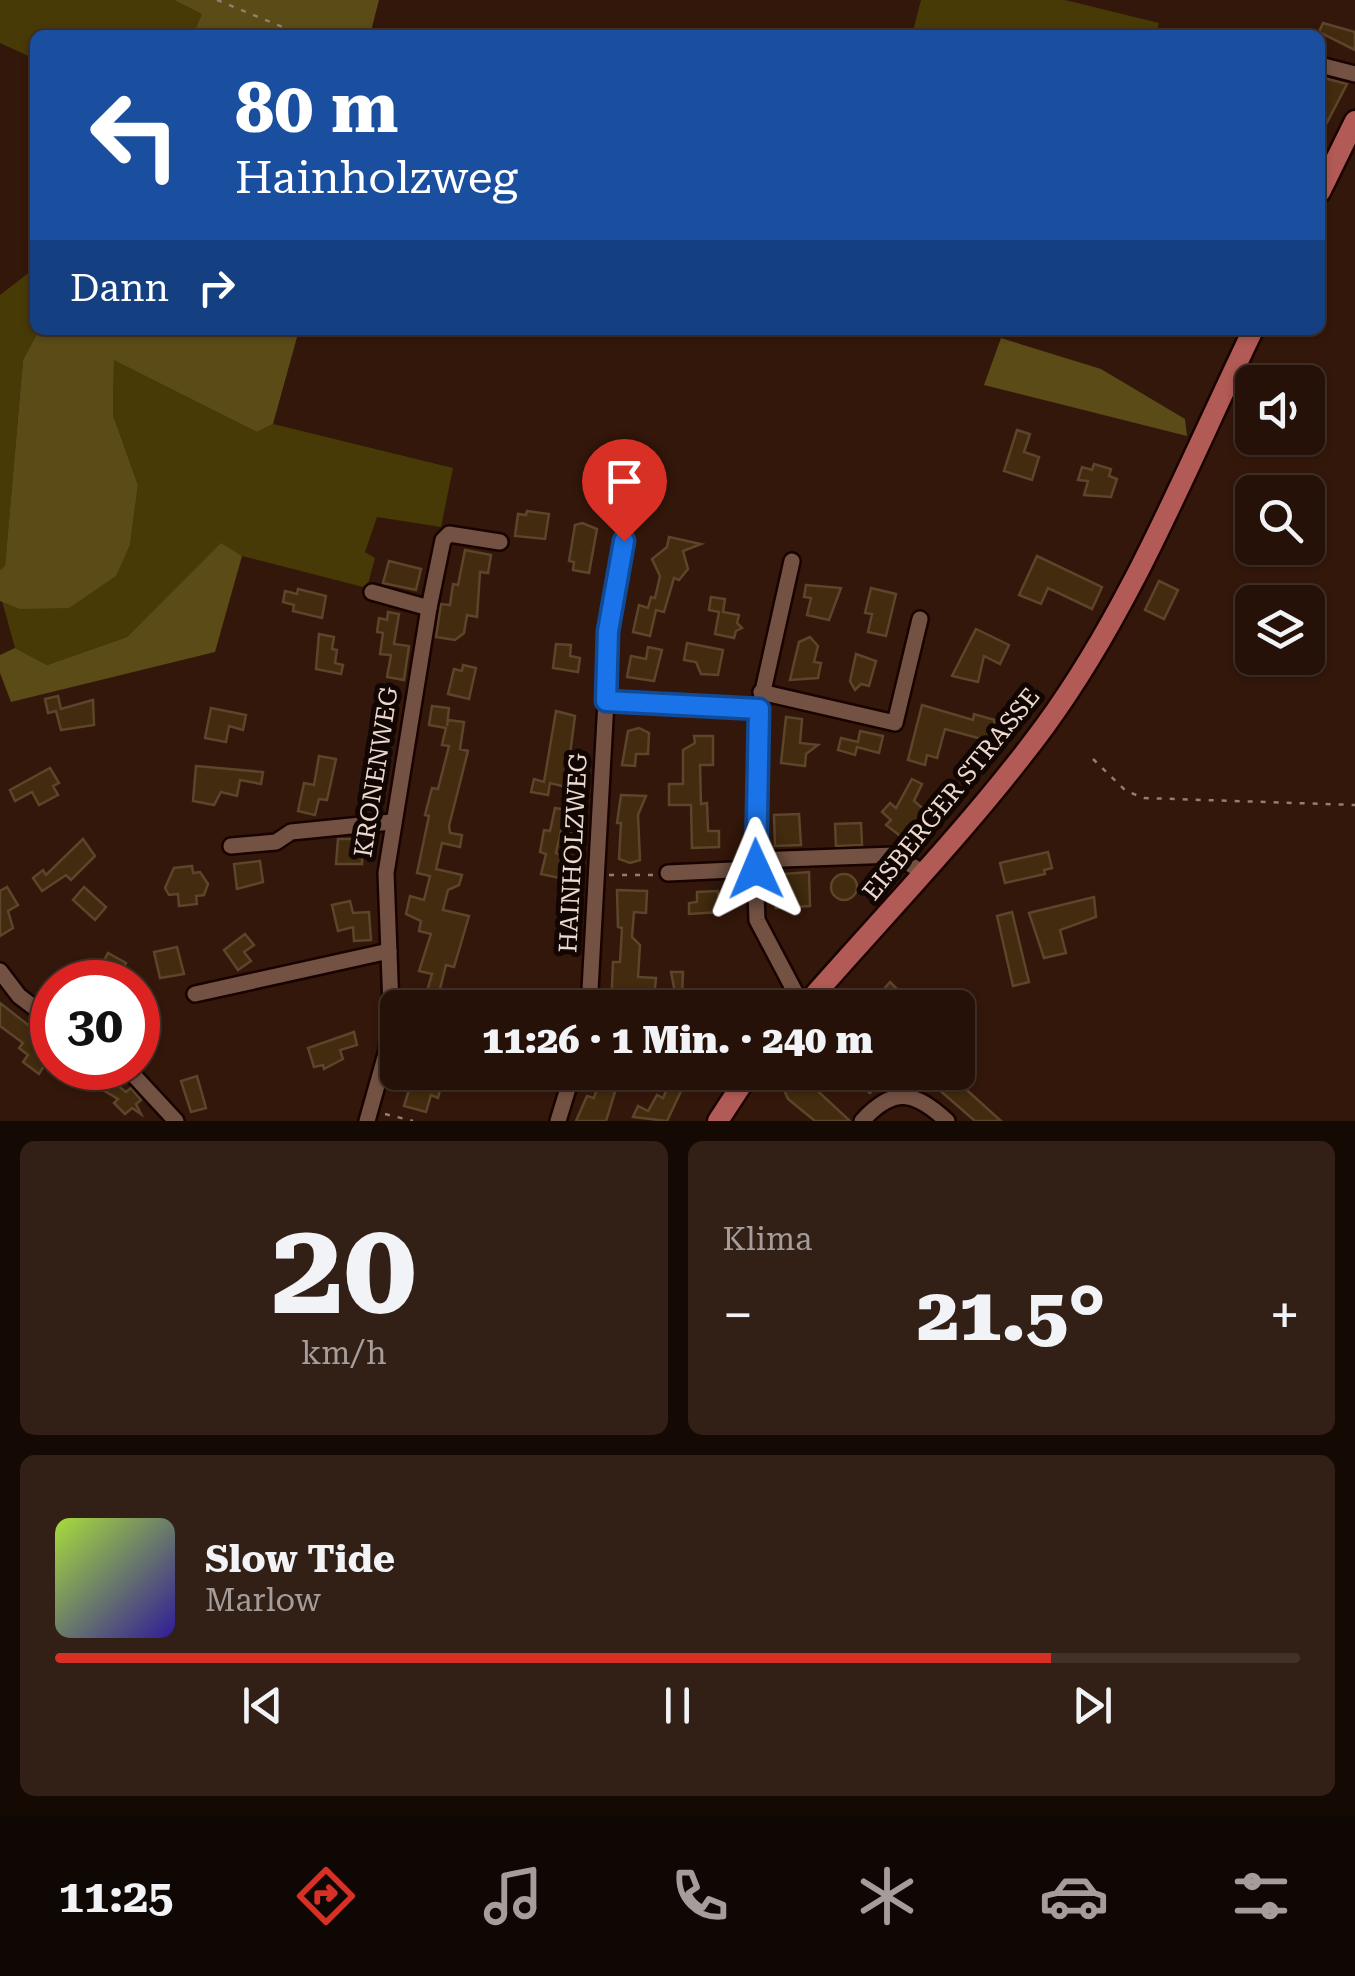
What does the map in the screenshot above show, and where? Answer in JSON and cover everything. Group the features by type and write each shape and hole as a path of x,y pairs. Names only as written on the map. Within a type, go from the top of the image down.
{"main road":[{"path":"1325,182 1355,122"},
{"name":"EISBERGER STRASSE","path":"818,990 1047,724 1124,593 1251,335"},
{"path":"718,1121 738,1090"}],"street":[{"path":"1325,66 1355,74"},
{"name":"KRONENWEG","path":"369,1116 388,1050 386,873 391,822 443,540 449,534 500,542"},
{"name":"HAINHOLZWEG","path":"590,990 608,631 624,541"},
{"path":"792,560 761,692 755,864 758,920 794,990"},
{"path":"372,592 428,608"},
{"path":"761,692 894,723 920,619"},
{"path":"606,701 759,709"},
{"path":"231,846 276,842 291,832 391,822"},
{"path":"668,873 894,856 922,872"},
{"path":"195,994 389,951"},
{"path":"0,971 30,1004"},
{"path":"147,1090 176,1121"},
{"path":"558,1121 568,1090"},
{"path":"862,1121 878,1104 902,1096 916,1097 947,1121"}],"path":[{"path":"217,0 290,30"},
{"path":"1093,758 1126,791 1144,798 1355,805"},
{"path":"597,874 668,873"},
{"path":"369,1116 413,1121"}],"shaded area":[{"path":"0,0 174,0 203,14 195,30 30,30 30,57 0,43"},
{"path":"174,0 379,0 371,30 195,30 202,14"},
{"path":"921,0 1065,0 1159,23 1157,30 913,30"},
{"path":"30,272 30,335 36,335 23,360 5,567 0,570 0,295"},
{"path":"36,335 298,335 273,424 257,432 114,360 113,415 138,485 130,545 116,576 69,608 20,609 0,601 23,360"},
{"path":"1001,338 1101,369 1185,419 1187,436 984,385"},
{"path":"114,359 257,432 273,424 453,468 441,527 377,517 365,552 375,558 367,588 242,556 221,544 127,637 47,665 15,648 2,601 115,576 130,545 138,485 113,415"},
{"path":"221,543 242,556 215,652 11,702 0,673 0,655 15,648 47,665 127,637"}],"building":[{"path":"1323,23 1355,32 1355,50 1325,35 1325,30 1320,30"},
{"path":"1325,78 1347,84 1325,126"},
{"path":"1017,430 1030,434 1024,452 1039,457 1032,480 1004,471"},
{"path":"1094,464 1111,469 1109,476 1117,479 1111,497 1084,495 1088,481 1078,480 1082,467 1092,470"},
{"path":"527,511 549,514 545,539 515,536 518,514 526,515"},
{"path":"582,523 597,529 589,573 573,570 574,562 569,561 575,525"},
{"path":"669,537 701,544 683,551 688,569 679,580 674,578 664,612 656,610 650,636 633,632 639,605 648,608 651,597 655,598 660,576 652,559 667,547"},
{"path":"465,550 491,555 488,573 480,572 477,617 467,615 464,633 455,640 436,637 441,604 450,605"},
{"path":"1037,556 1102,587 1092,609 1048,588 1041,604 1019,595"},
{"path":"389,561 421,569 416,590 383,583"},
{"path":"1159,581 1178,590 1164,619 1145,610"},
{"path":"806,585 841,588 829,620 807,615 811,598 804,597"},
{"path":"871,588 896,594 886,636 868,632 872,614 865,613"},
{"path":"298,589 326,596 322,618 293,611 294,605 283,602 285,591 297,594"},
{"path":"711,597 725,599 723,612 739,615 737,623 742,628 734,638 715,634 719,612 709,610"},
{"path":"388,612 399,614 394,644 409,646 404,680 387,677 391,655 380,654 383,633 377,632 379,618 387,620"},
{"path":"976,629 1009,645 1000,664 984,656 978,682 952,676"},
{"path":"319,634 334,637 332,649 337,650 335,663 343,665 341,674 316,669"},
{"path":"810,637 818,646 814,662 821,663 818,678 790,680 799,642"},
{"path":"687,643 723,650 718,675 701,674 696,662 684,660"},
{"path":"556,644 571,645 570,656 580,658 578,672 553,668"},
{"path":"648,647 662,650 654,681 627,677 631,656 646,659"},
{"path":"856,654 876,661 869,686 861,684 855,690 850,681"},
{"path":"463,665 476,668 469,699 448,694 454,669 462,671"},
{"path":"58,696 61,709 93,700 94,725 61,730 56,711 48,713 45,699"},
{"path":"922,705 973,720 974,714 995,720 989,741 945,729 937,758 927,755 925,765 908,760"},
{"path":"432,706 449,708 447,726 448,720 464,722 460,749 468,751 449,826 450,833 462,835 460,847 442,843 436,869 462,875 459,885 448,890 443,910 469,916 454,967 446,965 440,990 427,990 432,974 419,971 431,934 419,931 421,921 406,914 410,896 424,900 430,876 417,873 429,816 425,815 432,788 438,789 449,746 442,745 446,728 429,725"},
{"path":"211,708 246,715 243,730 229,726 226,742 205,738"},
{"path":"556,711 575,716 568,769 572,776 566,787 550,783 548,795 531,792 534,779 544,782"},
{"path":"786,717 802,719 800,743 818,745 806,754 805,766 781,763"},
{"path":"639,728 649,733 648,754 636,754 635,766 622,765 628,731"},
{"path":"860,731 883,736 879,753 857,747 855,755 838,750 841,738 858,742"},
{"path":"694,736 713,736 713,765 700,765 701,804 707,803 708,831 719,831 719,847 692,848 691,805 669,805 669,784 683,784 683,750 695,743"},
{"path":"319,756 336,759 327,800 319,799 315,815 298,811 304,783 314,785"},
{"path":"196,766 263,772 261,784 240,780 237,796 221,792 214,805 193,801"},
{"path":"50,768 59,783 53,786 58,795 39,805 32,792 15,801 10,790"},
{"path":"912,779 922,784 914,801 934,818 912,845 886,825 891,820 882,812 890,803 896,808"},
{"path":"621,795 646,796 638,815 640,860 630,863 619,859 621,823 617,823"},
{"path":"567,806 584,814 580,832 561,831 556,853 568,859 571,872 564,879 541,874 546,854 540,852 544,830 550,831 555,808 566,810"},
{"path":"799,814 801,845 775,846 774,815"},
{"path":"861,823 862,845 836,846 835,824"},
{"path":"83,839 95,856 71,880 66,875 42,891 33,878 43,870 46,875"},
{"path":"338,839 363,839 362,864 336,864"},
{"path":"1048,852 1052,868 1044,870 1045,874 1005,883 1000,863"},
{"path":"260,861 263,882 237,889 234,864"},
{"path":"192,866 193,873 200,872 208,884 204,895 196,896 197,904 179,906 178,894 169,895 165,888 174,868"},
{"path":"809,872 810,906 776,908 775,883 784,883 784,874"},
{"path":"844,874 853,878 857,887 853,896 844,900 835,896 831,887 835,878"},
{"path":"7,887 18,905 8,911 13,928 0,936 0,891"},
{"path":"84,887 106,907 95,920 73,900"},
{"path":"617,890 647,891 646,913 634,912 632,937 640,945 638,977 656,978 655,990 612,990 613,962 620,962 622,928 618,927"},
{"path":"718,891 720,912 689,914 689,903 697,902 697,892"},
{"path":"1094,897 1096,917 1060,930 1066,953 1044,958 1029,913"},
{"path":"350,901 353,913 369,912 371,940 354,941 353,927 338,931 332,905"},
{"path":"1012,912 1029,982 1013,986 997,916"},
{"path":"245,934 254,945 244,952 251,961 238,970 224,950"},
{"path":"177,947 184,974 160,978 160,960 156,960 154,952"},
{"path":"671,972 683,972 682,990 674,990"},
{"path":"0,1003 30,1026 30,1067 23,1062 28,1055 19,1048 23,1043 0,1026"},
{"path":"354,1032 357,1045 340,1050 343,1059 324,1069 323,1065 314,1067 308,1048"},
{"path":"197,1076 206,1108 191,1112 181,1081"},
{"path":"103,1090 133,1090 141,1100 136,1104 141,1114 132,1108 125,1114 114,1103 118,1099"},
{"path":"409,1090 440,1090 438,1098 431,1095 426,1112 404,1106"},
{"path":"596,1090 616,1090 606,1121 576,1121 587,1096 594,1098"},
{"path":"667,1090 682,1090 667,1121 633,1117 638,1106 648,1111 657,1095 663,1098"},
{"path":"784,1090 817,1090 850,1121 815,1121 788,1099"},
{"path":"939,1090 967,1090 1001,1121 975,1121"}],"route":[{"path":"624,541 608,631 606,701 759,709 754,782 756,869"}]}
